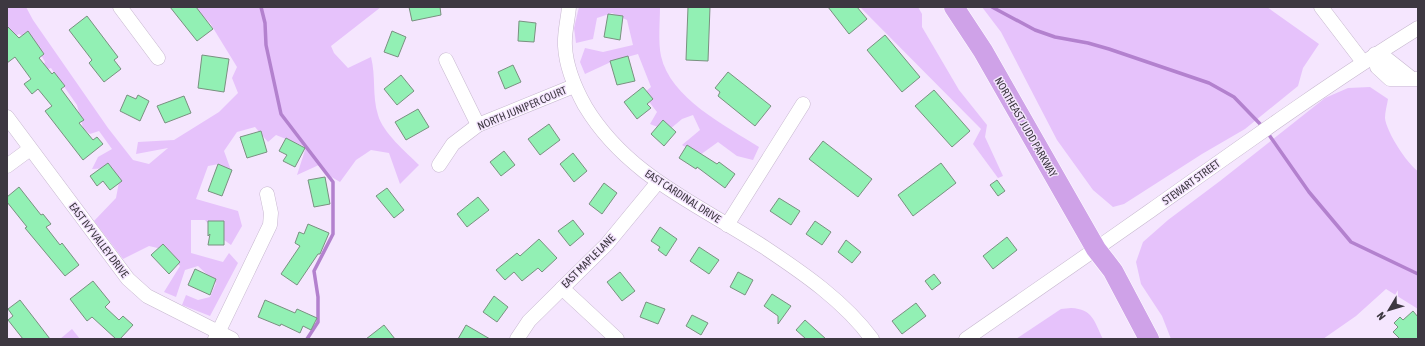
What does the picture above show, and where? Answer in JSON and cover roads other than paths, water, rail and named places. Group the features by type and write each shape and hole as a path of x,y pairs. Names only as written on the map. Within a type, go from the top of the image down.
{"highway":[{"name":"NORTHEAST JUDD PARKWAY","path":"954,7 983,51 1096,249 1113,271 1149,339"},
{"name":"NORTHEAST JUDD PARKWAY","path":"1096,249 1104,276 1136,339"}],"street":[{"path":"120,7 158,58"},
{"name":"EAST CARDINAL DRIVE","path":"569,7 565,46 574,86 598,127 625,157 658,182 764,247 834,297 872,339"},
{"path":"1321,7 1363,62"},
{"name":"STEWART STREET","path":"966,339 1096,249 1268,126 1375,54 1418,28"},
{"path":"1375,54 1387,59 1414,79"},
{"path":"446,60 478,125"},
{"name":"NORTH JUNIPER COURT","path":"439,165 453,144 478,125 574,86"},
{"path":"727,225 803,104"},
{"name":"EAST IVY VALLEY DRIVE","path":"7,117 128,279 147,296 217,336 232,339"},
{"path":"7,166 30,149"},
{"name":"EAST MAPLE LANE","path":"517,339 529,321 607,244 658,182"},
{"path":"217,336 270,225 271,213 268,194"},
{"path":"562,288 603,328 617,339"}],"waterway":[{"path":"261,7 265,23 266,45 281,114 333,182 333,234 314,271 318,297 318,322 307,339"},
{"path":"992,7 1035,30 1055,37 1088,43 1109,49 1209,83 1234,97 1263,127"},
{"path":"1267,132 1309,192 1351,242 1418,274"}]}
